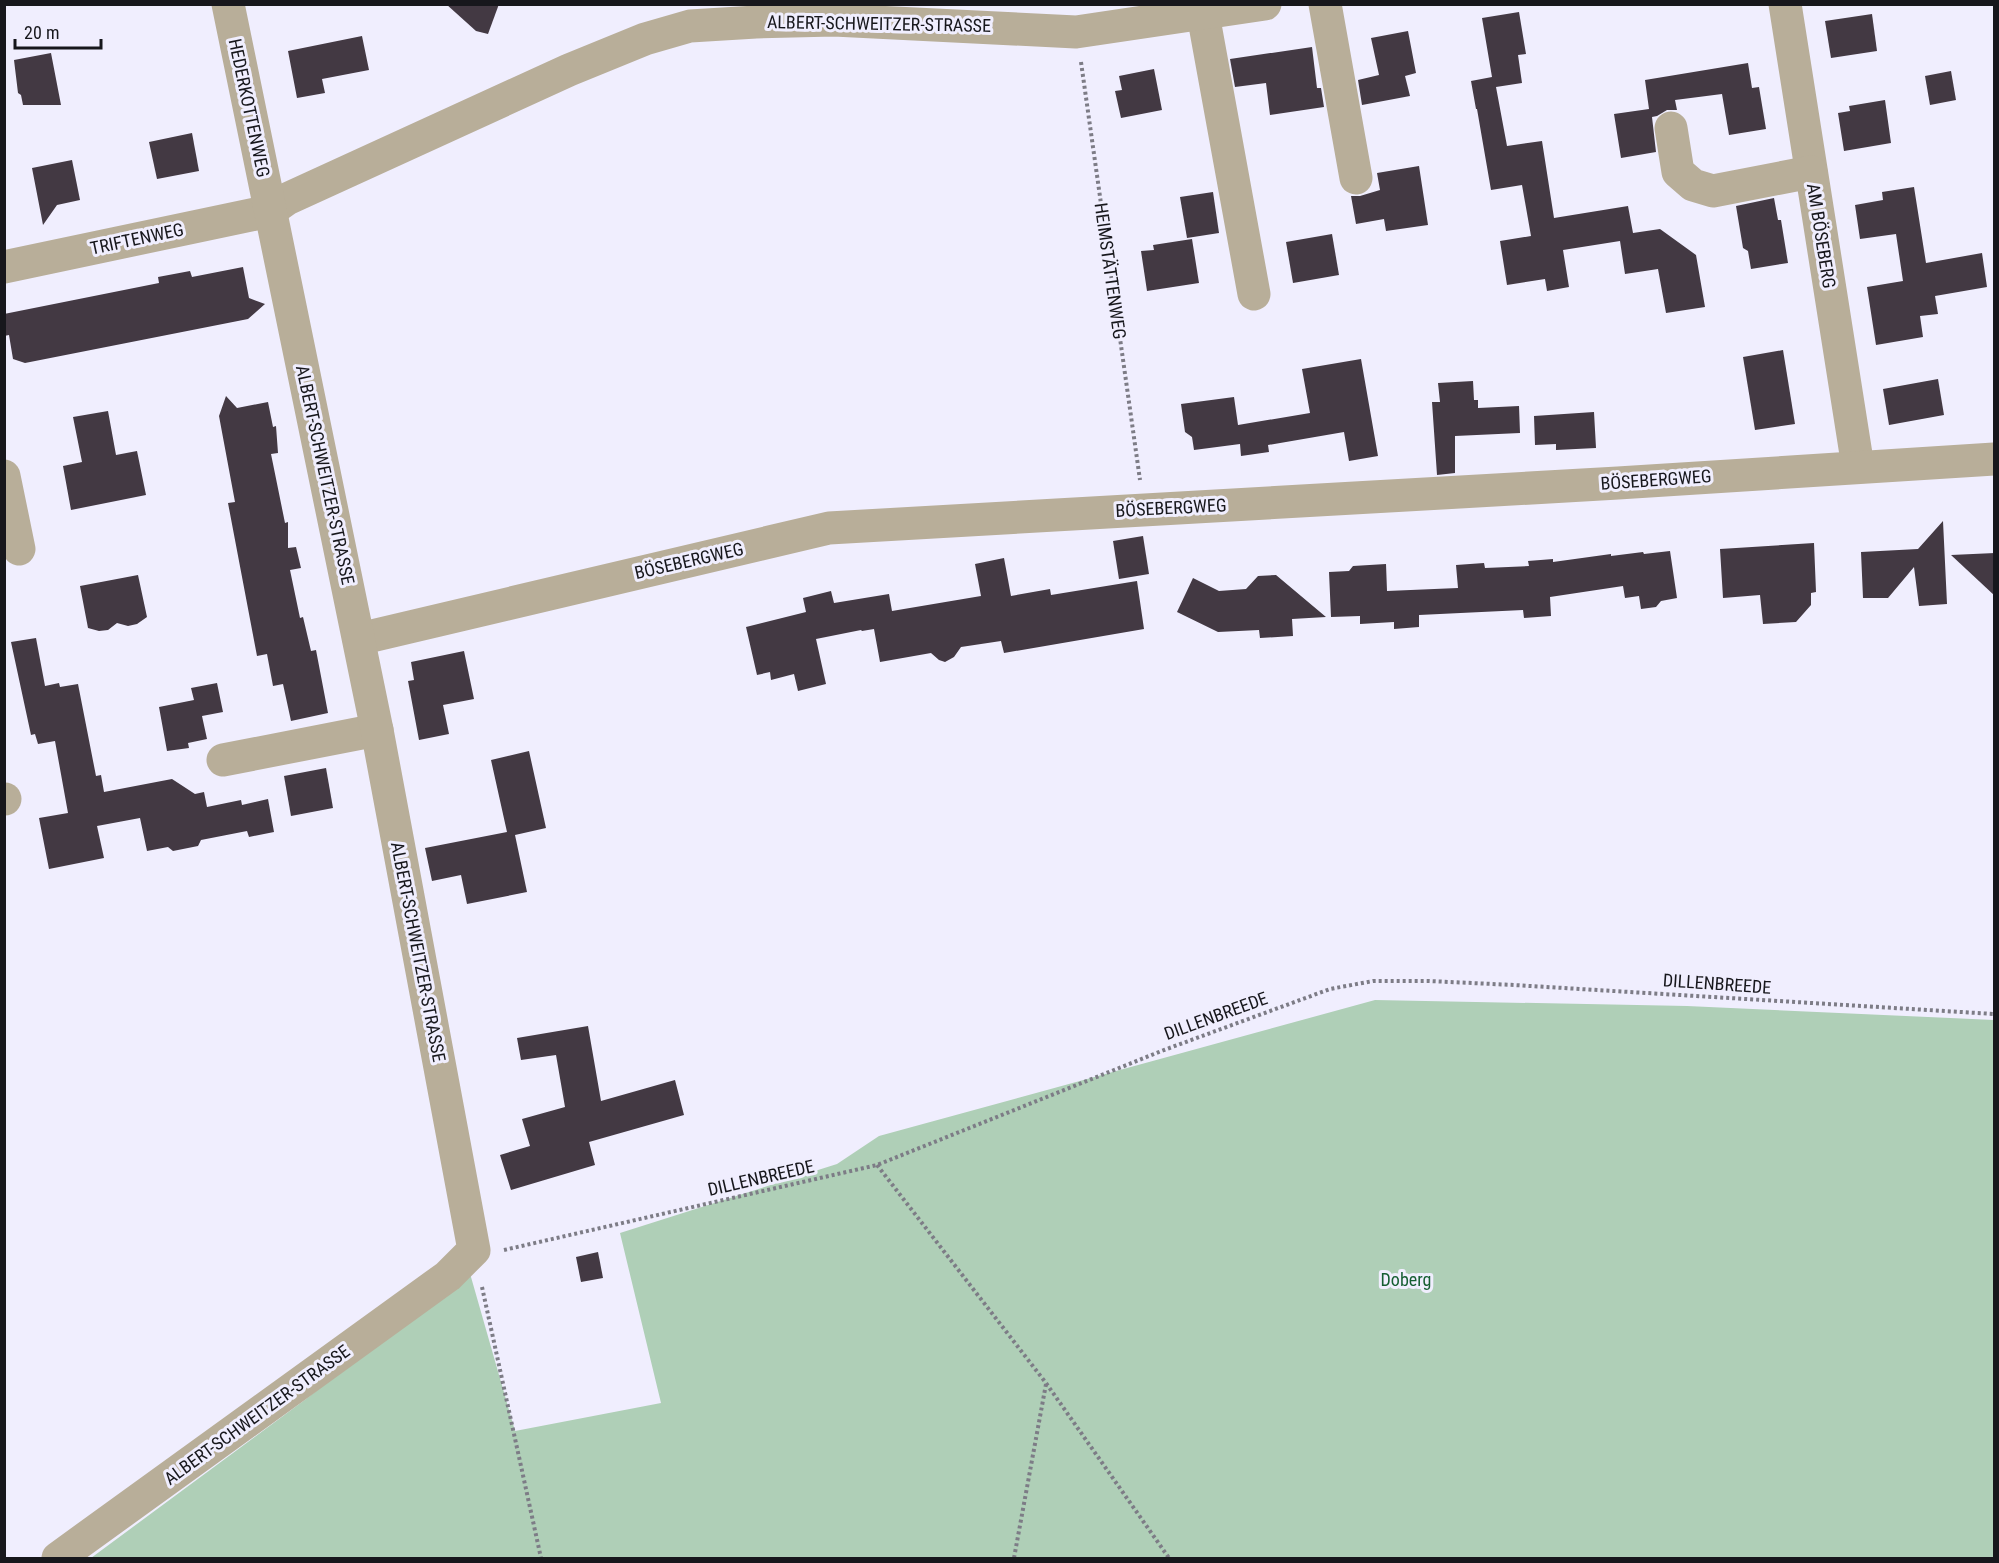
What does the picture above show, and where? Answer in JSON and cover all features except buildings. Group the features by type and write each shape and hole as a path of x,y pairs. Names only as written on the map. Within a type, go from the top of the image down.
{"street":[{"name":"HEDERKOTTENWEG","path":"228,4 270,211"},
{"name":"ALBERT-SCHWEITZER-STRASSE","path":"58,1558 448,1276 474,1250 377,730 270,211 287,199 569,70 645,39 690,26 961,15 1076,32 1165,12 1203,14 1265,4"},
{"path":"1325,4 1356,178"},
{"name":"AM BÖSEBERG","path":"1785,4 1858,466"},
{"path":"1203,14 1254,294"},
{"path":"1671,128 1678,172 1693,186 1713,191 1811,172"},
{"name":"TRIFTENWEG","path":"4,267 270,211"},
{"name":"BÖSEBERGWEG","path":"359,639 829,528 1995,459"},
{"path":"4,476 19,549"},
{"path":"223,760 377,730"}],"path":[{"name":"HEIMSTÄTTENWEG","path":"1076,32 1144,510"},
{"name":"DILLENBREEDE","path":"474,1250 506,1250 877,1165 1186,1041 1330,988 1373,981 1429,981 1995,1014"},
{"path":"877,1165 1046,1383 1169,1558"},
{"path":"474,1250 541,1558"},
{"path":"1014,1558 1046,1383"}],"green space":[{"name":"Doberg","path":"1375,1000 1687,1006 1994,1020 1994,1558 91,1558 306,1399 469,1270 515,1431 661,1403 620,1233 837,1164 879,1136"}]}
